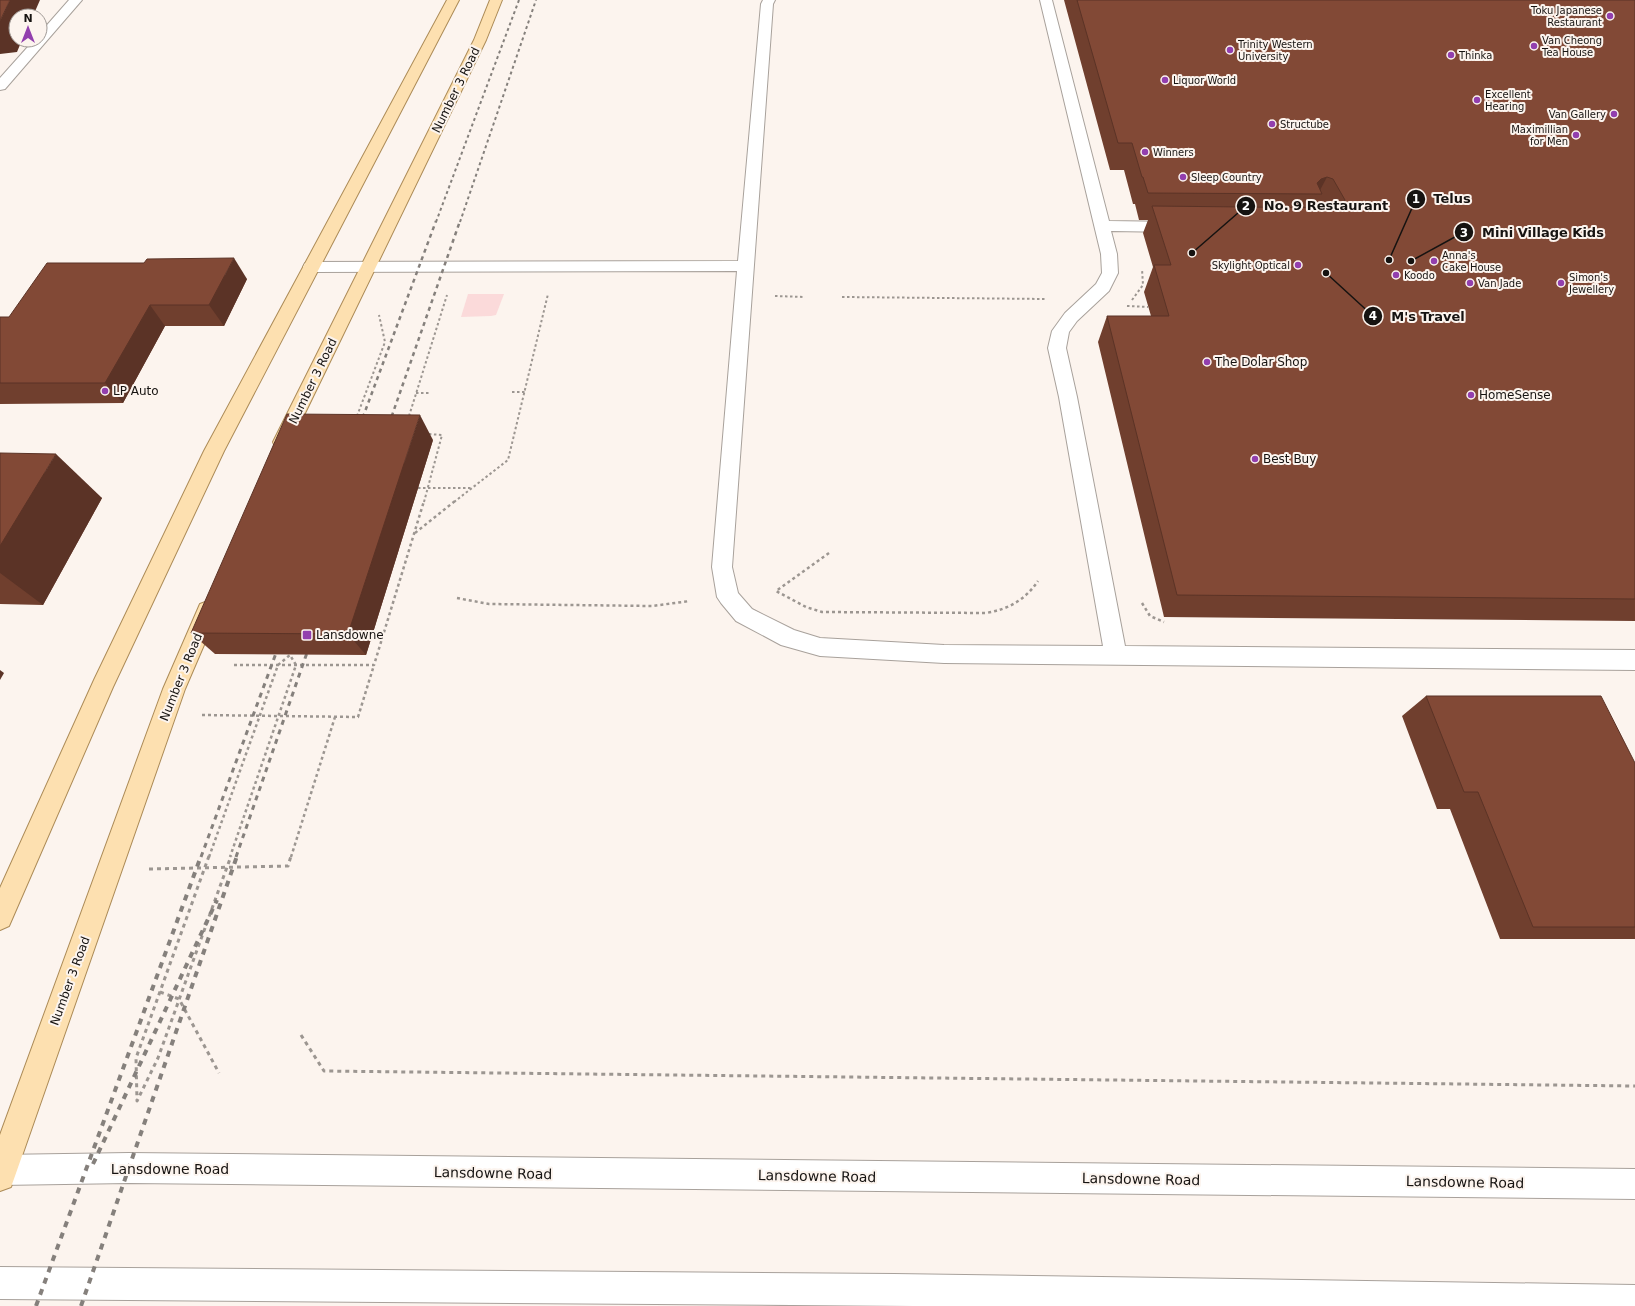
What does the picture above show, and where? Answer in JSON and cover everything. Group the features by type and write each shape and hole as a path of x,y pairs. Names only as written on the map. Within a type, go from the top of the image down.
{"main road":[{"path":"0,917 102,686 214,451 454,0"},
{"name":"Number 3 Road","path":"272,464 480,40 496,0"},
{"name":"Number 3 Road","path":"1,1172 174,689 215,595"}],"street":[{"path":"0,86 76,0"},
{"path":"769,0 767,4 722,567 728,598 744,615 789,638 820,647 944,654 1635,660"},
{"path":"1046,0 1109,254 1110,273 1103,287 1071,317 1061,332 1057,348 1068,397 1116,655"},
{"path":"7,59 28,54"},
{"path":"1102,226 1186,227"},
{"path":"311,267 746,266"},
{"name":"Lansdowne Road","path":"1,1172 129,1168 1635,1184"},
{"path":"0,1283 895,1298 1635,1301"}],"path":[{"path":"1142,266 1143,285 1135,298 1125,305 1148,307"},
{"path":"408,420 448,290"},
{"path":"414,533 508,460 549,290"},
{"path":"771,296 805,297"},
{"path":"842,297 1049,299 1086,303"},
{"path":"355,420 385,342 378,310"},
{"path":"512,392 525,392"},
{"path":"416,393 429,393"},
{"path":"202,715 358,717 428,488 442,435 427,434"},
{"path":"418,488 472,488"},
{"path":"829,553 776,591 806,607 822,612 986,613 1003,610 1014,605 1031,592 1038,582"},
{"path":"457,598 489,604 652,606 690,601"},
{"path":"1140,601 1150,616 1170,624"},
{"path":"290,655 296,665 227,867 158,1058 137,1101 136,1058 278,665 290,655"},
{"path":"234,665 374,665"},
{"path":"149,869 288,866 335,717"},
{"path":"160,992 179,999 219,1073"},
{"path":"301,1035 324,1071 1635,1086"}],"shaded area":[{"path":"468,294 504,294 496,315 461,317"}],"building":[{"path":"0,0 10,0 0,21"},
{"path":"1077,0 1635,0 1635,599 1177,595 1107,316 1169,316 1154,265 1171,265 1152,206 1335,208 1343,205 1345,200 1333,179 1327,177 1321,179 1317,183 1322,194 1148,193 1132,143 1118,143"},
{"path":"234,258 209,305 150,305 105,383 0,383 0,317 9,317 47,263 144,263 147,259"},
{"path":"287,414 420,415 348,634 191,633"},
{"path":"0,453 56,454 0,546"},
{"path":"1426,696 1601,696 1635,763 1635,927 1533,927 1478,792 1464,792"}],"railway":[{"path":"436,222 519,0"},
{"path":"460,222 536,0"},
{"path":"360,425 436,221"},
{"path":"389,424 460,221"},
{"path":"236,857 310,644"},
{"path":"201,857 279,645"},
{"path":"36,1306 201,856"},
{"path":"81,1306 237,856"},
{"path":"93,1164 217,900"}],"place":[{"name":"Toku Japanese Restaurant","path":"1610,16"},
{"name":"Van Cheong Tea House","path":"1534,46"},
{"name":"Trinity Western University","path":"1230,50"},
{"name":"Thinka","path":"1451,55"},
{"name":"Liquor World","path":"1165,80"},
{"name":"Excellent Hearing","path":"1477,100"},
{"name":"Van Gallery","path":"1614,114"},
{"name":"Structube","path":"1272,124"},
{"name":"Maximillian for Men","path":"1576,135"},
{"name":"Winners","path":"1145,152"},
{"name":"Sleep Country","path":"1183,177"},
{"name":"No. 9 Restaurant","path":"1192,253"},
{"name":"Telus","path":"1389,260"},
{"name":"Mini Village Kids","path":"1411,261"},
{"name":"Anna's Cake House","path":"1434,261"},
{"name":"Skylight Optical","path":"1298,265"},
{"name":"M's Travel","path":"1326,273"},
{"name":"Koodo","path":"1396,275"},
{"name":"Van Jade","path":"1470,283"},
{"name":"Simon's Jewellery","path":"1561,283"},
{"name":"The Dolar Shop","path":"1207,362"},
{"name":"LP Auto","path":"105,391"},
{"name":"HomeSense","path":"1471,395"},
{"name":"Best Buy","path":"1255,459"},
{"name":"Lansdowne","path":"307,635"}]}
